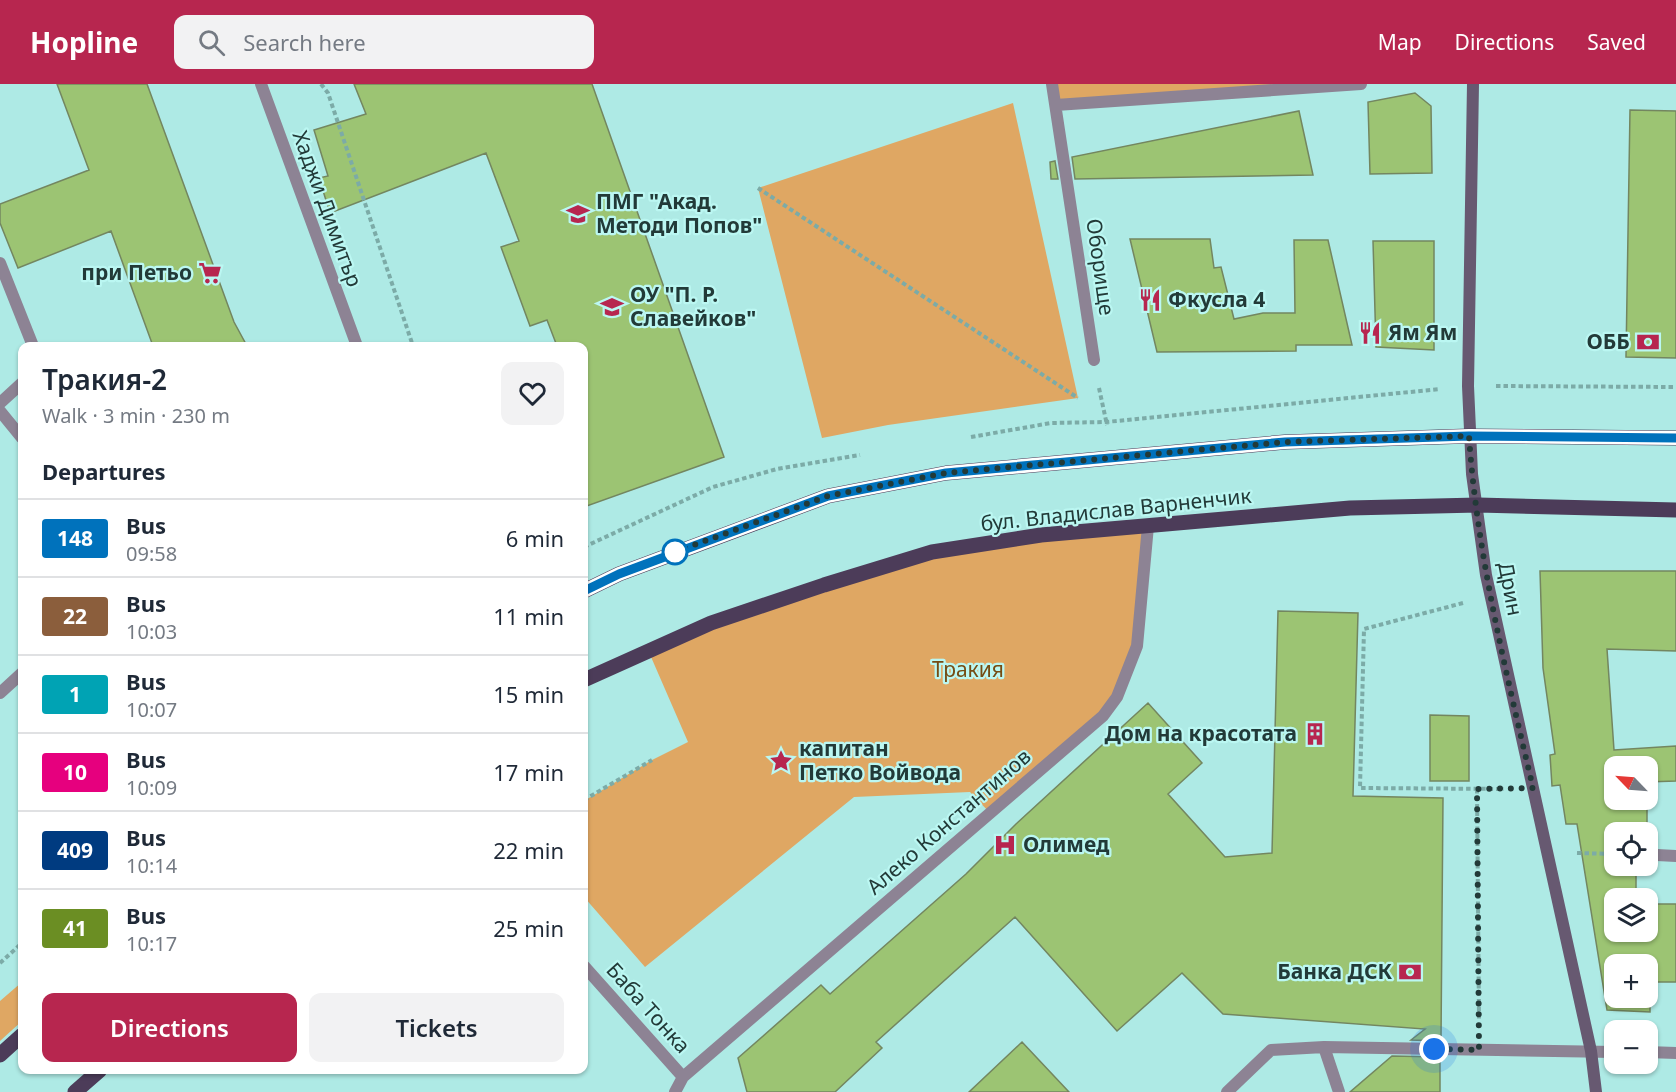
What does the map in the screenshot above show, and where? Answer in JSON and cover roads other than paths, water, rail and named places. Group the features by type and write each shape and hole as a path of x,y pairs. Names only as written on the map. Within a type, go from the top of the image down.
{"main road":[{"path":"588,589 619,574 828,496 946,473 1113,455 1285,442 1469,436 1676,438"},
{"name":"бул. Владислав Варненчик","path":"588,678 711,623 932,552 1041,535 1350,508 1478,505 1676,510"},
{"path":"0,1055 18,1039"},
{"path":"75,1092 95,1074"}],"street":[{"name":"Хаджи Димитър","path":"261,84 356,342"},
{"name":"Оборище","path":"1052,84 1094,360"},
{"path":"1056,105 1361,84"},
{"name":"Дрин","path":"1473,84 1469,436 1472,474 1490,596 1591,1051 1596,1092"},
{"path":"0,263 31,342"},
{"path":"0,403 18,387"},
{"path":"0,411 18,433"},
{"name":"Алеко Константинов","path":"675,1092 683,1077 1103,716 1117,697 1137,646 1148,526"},
{"path":"0,693 18,677"},
{"path":"1658,855 1676,856"},
{"name":"Баба Тонка","path":"588,970 683,1077"},
{"path":"1324,1047 1339,1092"},
{"path":"1227,1092 1271,1050 1324,1047 1604,1052"},
{"path":"1658,1052 1676,1053"}],"place":[{"name":"ПМГ \"Акад. Методи Попов\"","path":"578,214"},
{"name":"при Петьо","path":"210,273"},
{"name":"Фкусла 4","path":"1150,300"},
{"name":"ОУ \"П. Р. Славейков\"","path":"612,307"},
{"name":"Ям Ям","path":"1370,333"},
{"name":"ОББ","path":"1648,342"},
{"name":"Дом на красотата","path":"1315,734"},
{"name":"капитан Петко Войвода","path":"781,761"},
{"name":"Олимед","path":"1005,845"},
{"name":"Банка ДСК","path":"1410,972"}],"park label":[{"name":"Тракия","path":"968,670"}]}
